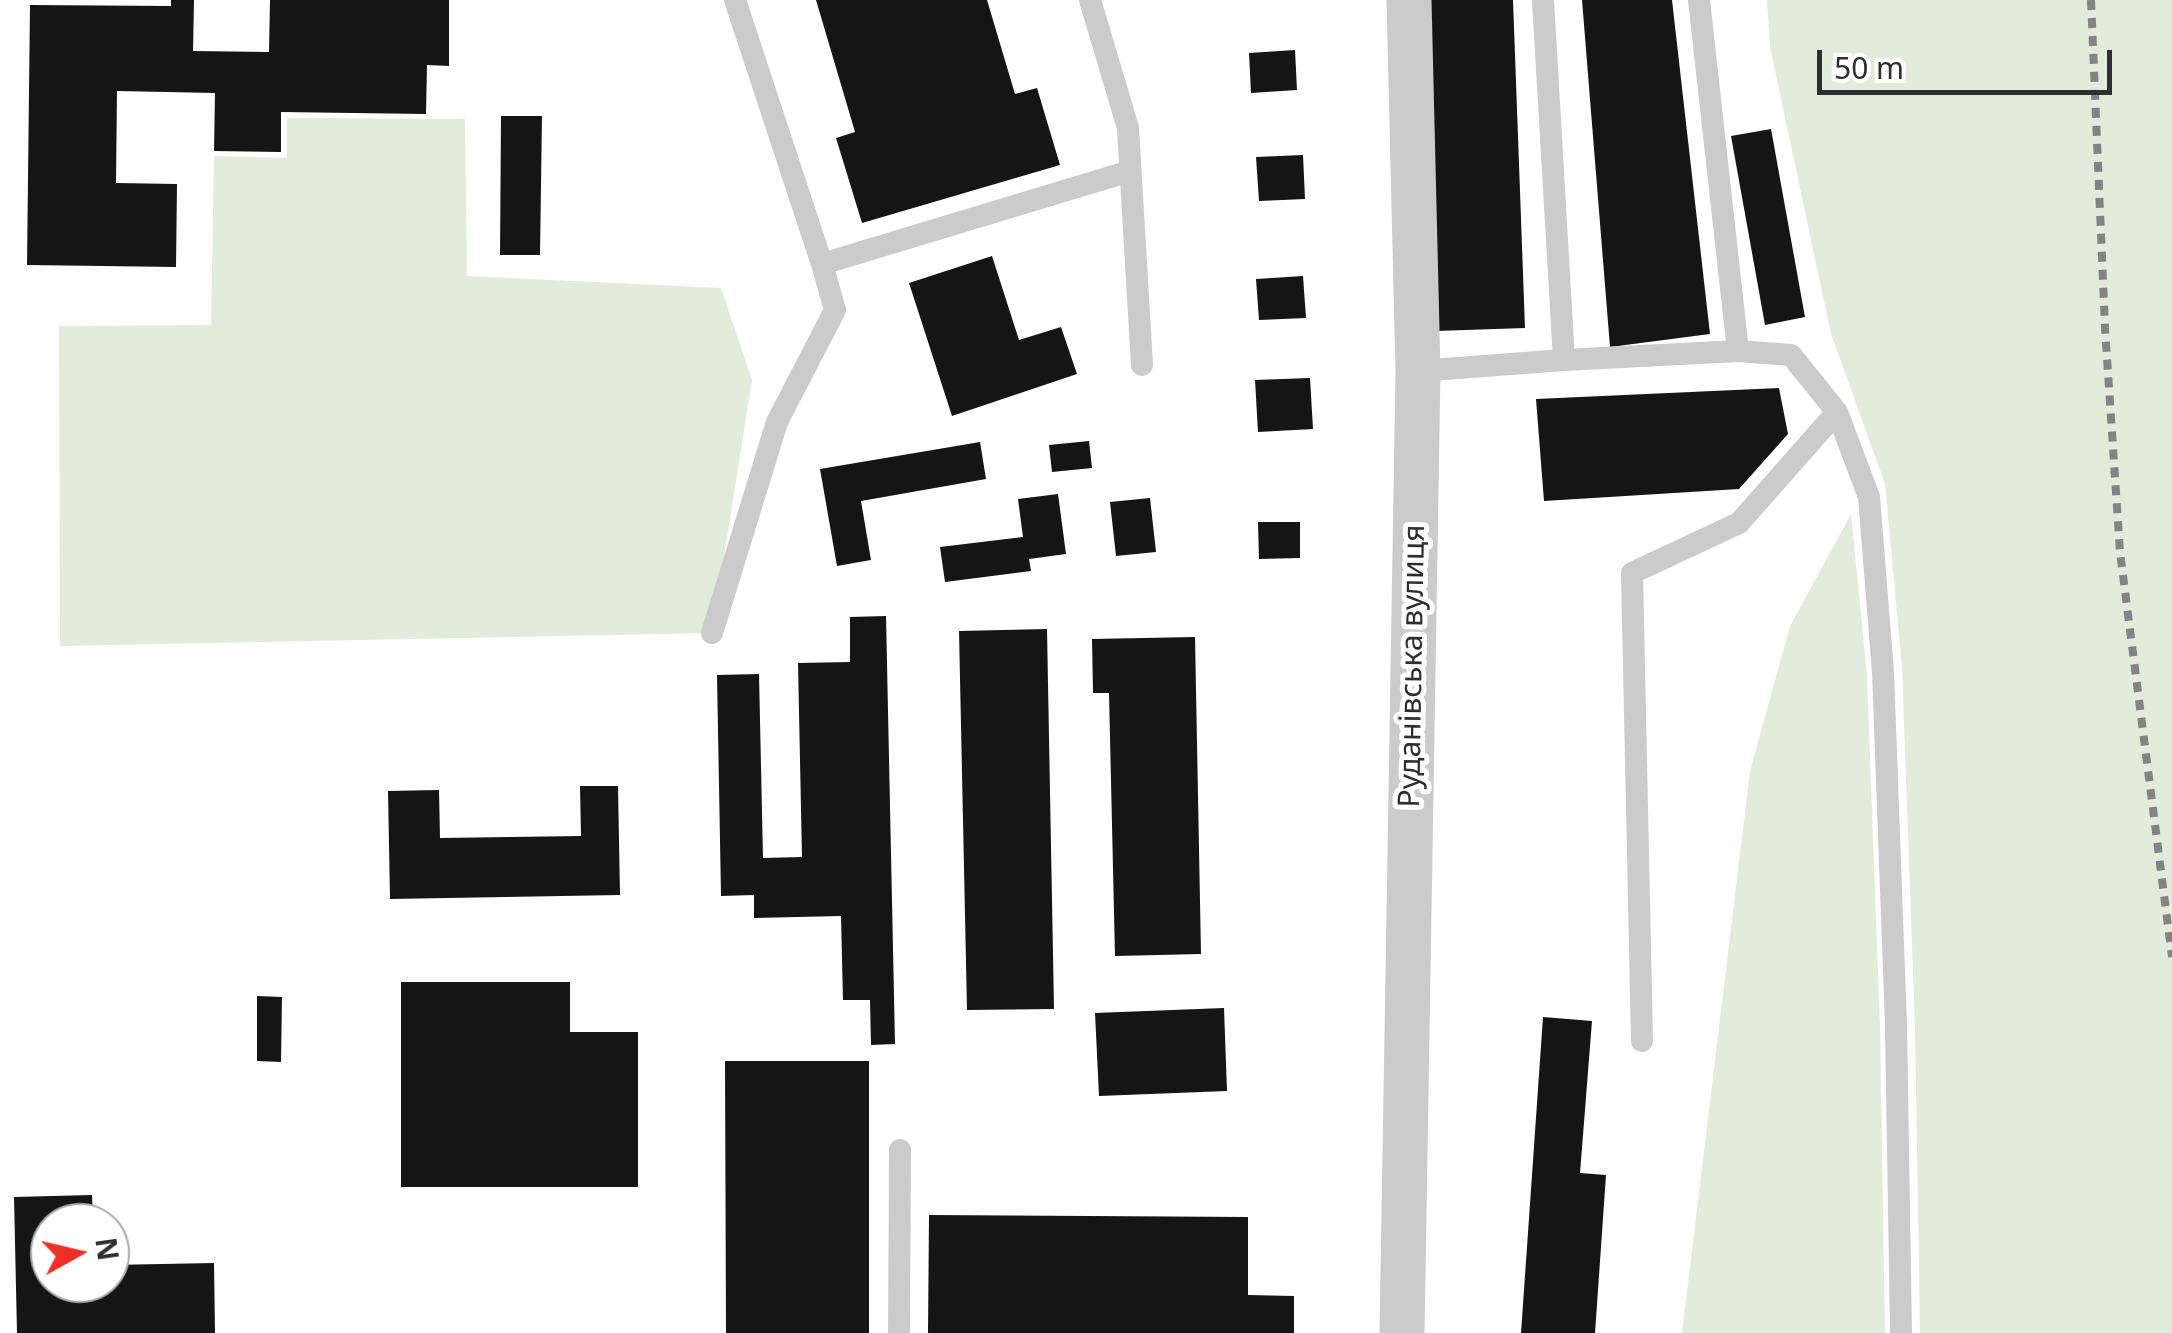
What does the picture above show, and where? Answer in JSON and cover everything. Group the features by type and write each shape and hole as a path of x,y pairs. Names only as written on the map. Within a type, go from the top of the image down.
{"street":[{"name":"Руданівська вулиця","path":"1402,1333 1418,370 1409,0"}],"lane":[{"path":"712,633 777,422 835,310 736,0"},
{"path":"1090,0 1128,128 1142,365"},
{"path":"1544,0 1564,360"},
{"path":"1699,0 1738,350"},
{"path":"822,264 1130,172"},
{"path":"1418,370 1738,350 1792,355 1837,412 1869,497 1883,672 1902,1333"},
{"path":"1642,1042 1632,574 1740,523 1837,412"},
{"path":"899,1333 900,1150"}],"green space":[{"path":"1767,0 2172,0 2172,1333 1920,1333 1915,1029 1902,669 1885,484 1831,334 1770,47"},
{"path":"287,118 465,119 467,276 721,288 752,380 712,633 60,646 59,326 211,325 214,156 287,158"},
{"path":"1851,514 1867,675 1880,1026 1885,1333 1682,1333 1750,771 1790,626"}],"building":[{"path":"171,0 194,0 193,51 269,52 270,0 449,0 449,66 427,65 426,114 281,112 281,152 214,151 215,93 117,91 116,183 177,184 176,267 27,265 30,5 171,6"},
{"path":"816,0 987,0 1015,94 1037,88 1060,165 862,223 836,138 855,132"},
{"path":"1424,0 1513,0 1525,328 1436,331"},
{"path":"1582,0 1672,0 1710,334 1610,347"},
{"path":"1295,50 1297,90 1251,93 1249,53"},
{"path":"501,116 542,116 540,255 500,255"},
{"path":"1771,129 1805,317 1765,325 1731,136"},
{"path":"1303,155 1305,199 1259,201 1256,157"},
{"path":"992,256 1019,340 1061,327 1077,374 952,416 909,283"},
{"path":"1303,276 1306,318 1259,320 1256,279"},
{"path":"1310,378 1313,429 1258,432 1255,380"},
{"path":"1779,388 1788,434 1739,489 1544,501 1536,399"},
{"path":"1089,441 1092,468 1052,472 1049,445"},
{"path":"980,442 986,479 861,501 871,560 837,566 820,469"},
{"path":"1058,494 1066,554 1029,559 1031,571 945,582 940,547 1023,537 1018,499"},
{"path":"1150,498 1156,552 1116,556 1110,502"},
{"path":"1258,522 1300,522 1300,558 1259,559"},
{"path":"886,616 895,1044 871,1045 870,1000 843,1000 841,916 754,918 754,895 721,896 717,675 759,674 763,858 802,857 798,663 850,662 850,617"},
{"path":"1047,629 1054,1009 967,1010 959,631"},
{"path":"1195,637 1201,954 1115,956 1109,693 1093,693 1092,639"},
{"path":"580,786 618,786 620,895 390,899 388,791 439,790 440,838 581,836"},
{"path":"401,982 570,982 570,1032 638,1032 638,1187 401,1187"},
{"path":"257,996 282,997 281,1062 257,1061"},
{"path":"1224,1008 1227,1091 1099,1096 1095,1013"},
{"path":"1543,1017 1592,1021 1580,1173 1606,1175 1595,1333 1521,1333"},
{"path":"725,1061 869,1061 869,1333 726,1333"},
{"path":"92,1195 92,1203 30,1203 30,1303 130,1303 130,1265 214,1263 215,1333 17,1333 14,1197"},
{"path":"929,1215 1248,1217 1248,1295 1294,1296 1294,1333 928,1333"}],"railway":[{"path":"2091,0 2105,328 2120,552 2172,957"}]}
